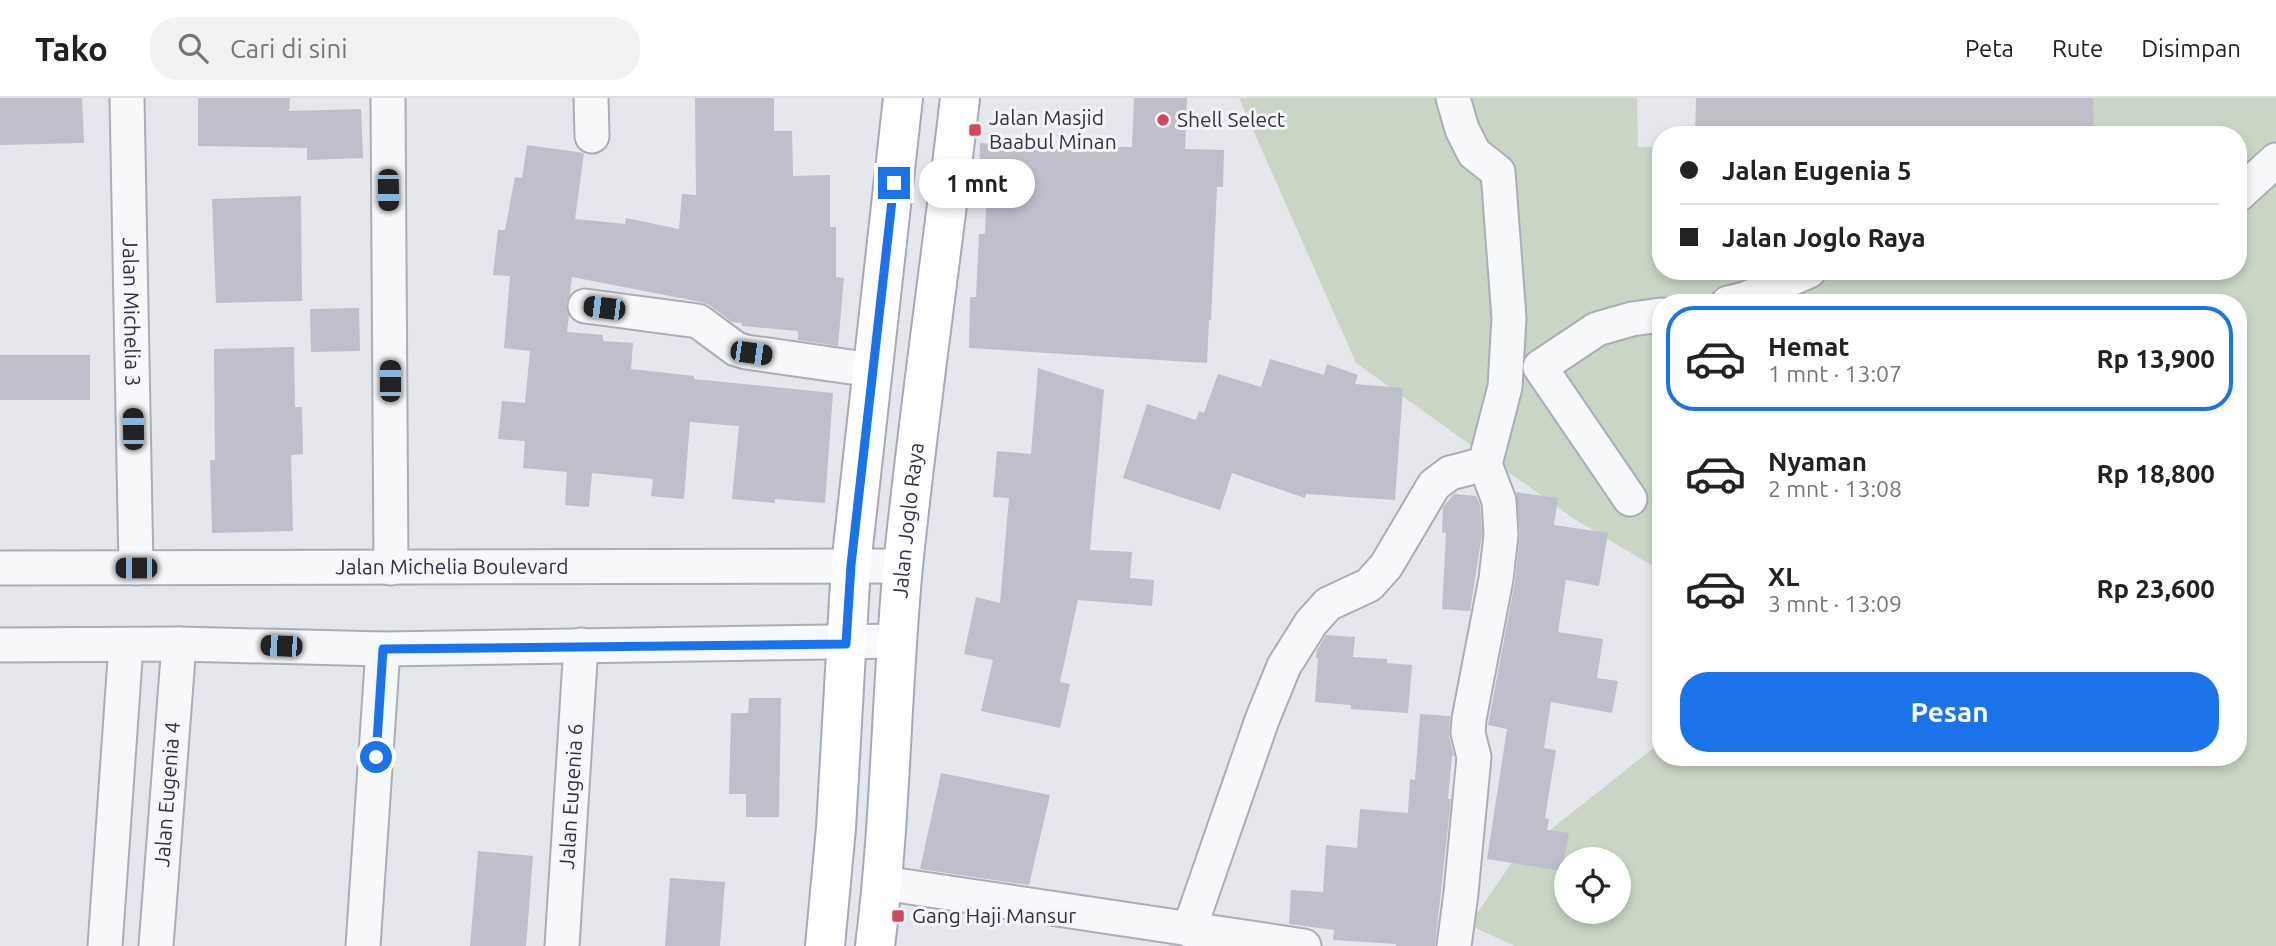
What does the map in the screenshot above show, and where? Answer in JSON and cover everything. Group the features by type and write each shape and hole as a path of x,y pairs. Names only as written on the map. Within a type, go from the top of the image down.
{"main road":[{"path":"825,946 836,828 851,565 903,98"},
{"name":"Jalan Joglo Raya","path":"875,946 883,883 903,566 926,358 960,98"}],"street":[{"name":"Jalan Michelia 3","path":"127,98 136,568"},
{"path":"387,98 391,568"},
{"path":"592,98 592,136"},
{"path":"1453,98 1462,129 1474,153 1498,172 1509,318 1505,387 1485,464 1499,501 1501,535 1496,579 1469,719 1468,733 1474,757 1454,946"},
{"path":"2247,187 2276,160"},
{"path":"1756,294 1788,280"},
{"path":"585,306 698,321 736,349 746,352 872,370"},
{"path":"1505,387 1597,329 1652,316"},
{"path":"1540,367 1630,499"},
{"path":"1189,930 1262,720 1284,666 1311,623 1328,604 1369,585 1386,566 1434,485 1450,473 1485,464"},
{"name":"Jalan Michelia Boulevard","path":"0,568 903,566"},
{"path":"0,645 179,644 383,649 846,644 897,641"},
{"name":"Jalan Eugenia 4","path":"156,946 179,644"},
{"path":"106,946 126,645"},
{"name":"Jalan Eugenia 6","path":"562,946 581,645"},
{"path":"363,946 383,649"},
{"path":"883,883 1304,946"}],"green space":[{"path":"1239,98 1637,98 1638,147 1652,147 1652,280 2247,280 2247,126 2029,126 2031,98 2276,98 2276,946 1515,946 1469,925 1515,858 1652,749 1652,766 2247,766 2247,294 1652,294 1652,566 1573,518 1356,363"}],"building":[{"path":"0,98 82,98 84,143 0,145"},
{"path":"198,98 290,98 289,111 361,109 363,158 307,160 307,148 198,146"},
{"path":"695,98 774,98 774,131 792,131 793,176 830,175 830,227 836,227 836,277 844,278 838,346 798,340 798,331 742,326 742,323 732,322 701,302 572,277 566,304 569,315 567,332 603,335 603,341 633,343 631,369 694,376 694,379 833,393 825,503 775,499 775,503 732,499 739,426 690,422 684,499 651,496 653,479 592,473 589,507 565,505 567,472 523,468 525,441 498,439 502,401 525,403 530,351 504,348 510,276 493,275 498,230 505,230 515,177 522,178 527,145 584,153 575,219 625,224 626,218 679,229 682,194 696,195"},
{"path":"1134,98 1187,98 1185,149 1224,150 1223,187 1217,187 1207,363 969,348 970,297 976,297 979,234 985,234 987,183 979,183 980,143 1077,151 1077,147 1132,147"},
{"path":"1696,98 2093,98 2094,126 1695,126"},
{"path":"301,196 302,301 216,303 212,199"},
{"path":"359,308 360,351 311,352 310,309"},
{"path":"294,347 295,407 302,407 303,454 291,455 293,531 212,533 210,460 215,460 214,349"},
{"path":"0,355 90,355 90,400 0,400"},
{"path":"1270,359 1324,375 1327,364 1358,375 1355,384 1403,388 1395,500 1306,494 1305,498 1232,473 1220,510 1123,478 1147,404 1196,420 1199,411 1204,413 1218,374 1261,387"},
{"path":"1038,368 1104,390 1090,550 1132,552 1130,578 1154,580 1152,606 1078,600 1060,682 1070,684 1060,728 981,711 993,660 964,654 976,597 1000,603 1009,498 993,497 997,451 1031,454"},
{"path":"1516,492 1558,498 1554,525 1608,533 1599,586 1566,580 1558,632 1603,639 1597,678 1618,681 1612,713 1551,702 1544,748 1556,750 1545,818 1549,819 1547,830 1569,833 1566,847 1554,847 1554,870 1487,859 1507,729 1488,725 1515,581 1520,534"},
{"path":"1454,494 1476,496 1480,505 1482,534 1470,611 1442,609 1446,533 1442,532 1443,507"},
{"path":"1326,635 1355,637 1353,657 1387,659 1387,663 1412,665 1408,713 1351,709 1351,705 1315,702 1317,650"},
{"path":"749,698 781,698 779,817 746,817 746,794 729,794 731,713 748,713"},
{"path":"1420,714 1450,716 1449,737 1454,756 1435,946 1396,946 1333,940 1334,930 1289,924 1291,890 1323,892 1326,845 1357,848 1360,809 1408,813 1410,779 1415,780"},
{"path":"941,773 1050,795 1029,885 920,869"},
{"path":"478,851 533,856 526,946 470,946"},
{"path":"670,878 725,882 720,946 665,946"}],"place":[{"name":"Shell Select","path":"1163,120"},
{"name":"Jalan Masjid Baabul Minan","path":"975,130"},
{"name":"Gang Haji Mansur","path":"898,916"}],"route":[{"path":"376,757 383,649 846,644 851,565 894,183"}]}
